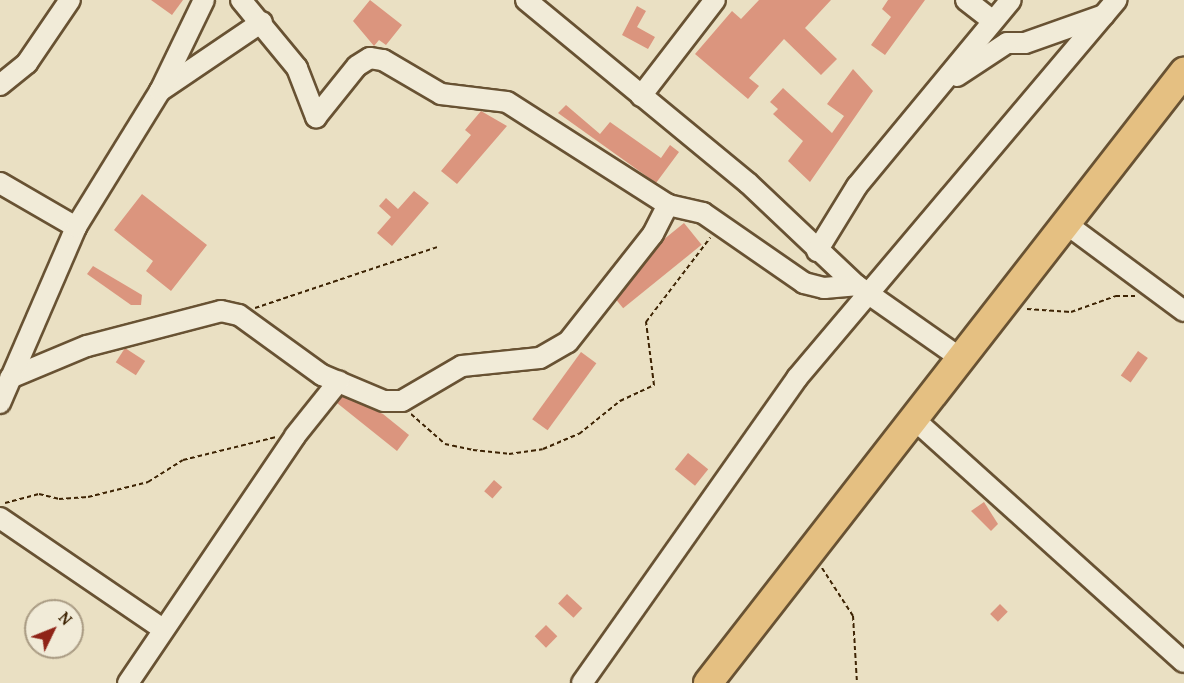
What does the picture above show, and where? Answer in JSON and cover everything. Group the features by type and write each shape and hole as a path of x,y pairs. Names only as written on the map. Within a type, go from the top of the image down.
{"highway":[{"path":"708,683 916,421 1065,224 1184,72"}],"street":[{"path":"0,85 27,63 69,0"},
{"path":"0,403 76,227 160,91 204,0"},
{"path":"241,0 262,22 297,68 316,117 357,66 370,58 383,60 441,94 507,102 668,205 720,223 746,248 804,283 824,288 862,287"},
{"path":"526,0 748,183 817,251 862,287 963,360"},
{"path":"640,96 715,0"},
{"path":"966,0 993,21"},
{"path":"817,251 856,186 947,82 1011,0"},
{"path":"947,82 1007,43 1025,43 1110,7"},
{"path":"582,683 862,287 897,265 1110,7"},
{"path":"160,91 262,22"},
{"path":"0,183 76,227"},
{"path":"10,378 87,346 221,311 238,315 339,381 384,401 402,401 462,366 540,358 568,342 652,234 668,205"},
{"path":"1065,224 1184,311"},
{"path":"128,683 164,629 204,578 295,436 339,381"},
{"path":"916,421 1184,662"},
{"path":"0,518 164,629"}],"path":[{"path":"402,401 423,430 445,444 473,450 509,454 543,449 579,435 620,401 654,385 646,322 720,223"},
{"path":"238,315 437,247"},
{"path":"1016,312 1071,312 1116,296 1139,296"},
{"path":"0,507 39,494 88,497 148,482 183,460 295,436"},
{"path":"807,559 825,570 847,601 857,638 858,683"}],"building":[{"path":"151,0 183,0 172,15"},
{"path":"370,0 402,25 386,45 379,40 374,46 353,21"},
{"path":"759,0 831,0 805,28 837,59 821,75 784,39 749,78 759,86 748,99 695,54 732,11 741,19"},
{"path":"888,0 925,0 885,55 871,45 891,17 882,9"},
{"path":"637,6 646,11 637,27 655,37 648,49 622,35"},
{"path":"853,69 873,91 810,182 788,161 803,141 773,114 778,109 770,102 783,88 832,133 844,116 827,104"},
{"path":"566,105 600,134 610,122 661,158 670,145 679,152 656,183 558,113"},
{"path":"481,111 507,126 457,184 441,171 471,135 465,130"},
{"path":"414,191 429,203 392,246 377,233 391,217 379,206 386,198 398,209"},
{"path":"142,194 207,245 171,291 146,271 153,261 114,230"},
{"path":"684,223 702,245 623,308 606,287"},
{"path":"93,266 142,295 141,305 131,305 87,274"},
{"path":"125,348 145,361 136,375 116,362"},
{"path":"1138,351 1148,358 1131,382 1121,376"},
{"path":"581,352 596,363 548,430 532,419"},
{"path":"342,396 383,414 409,435 397,451 337,403"},
{"path":"688,453 708,469 695,486 675,469"},
{"path":"494,480 502,487 492,499 484,491"},
{"path":"984,502 998,524 991,531 971,511"},
{"path":"567,594 582,608 573,618 558,604"},
{"path":"1000,604 1008,612 998,622 990,614"},
{"path":"546,625 557,636 546,648 535,636"}]}
